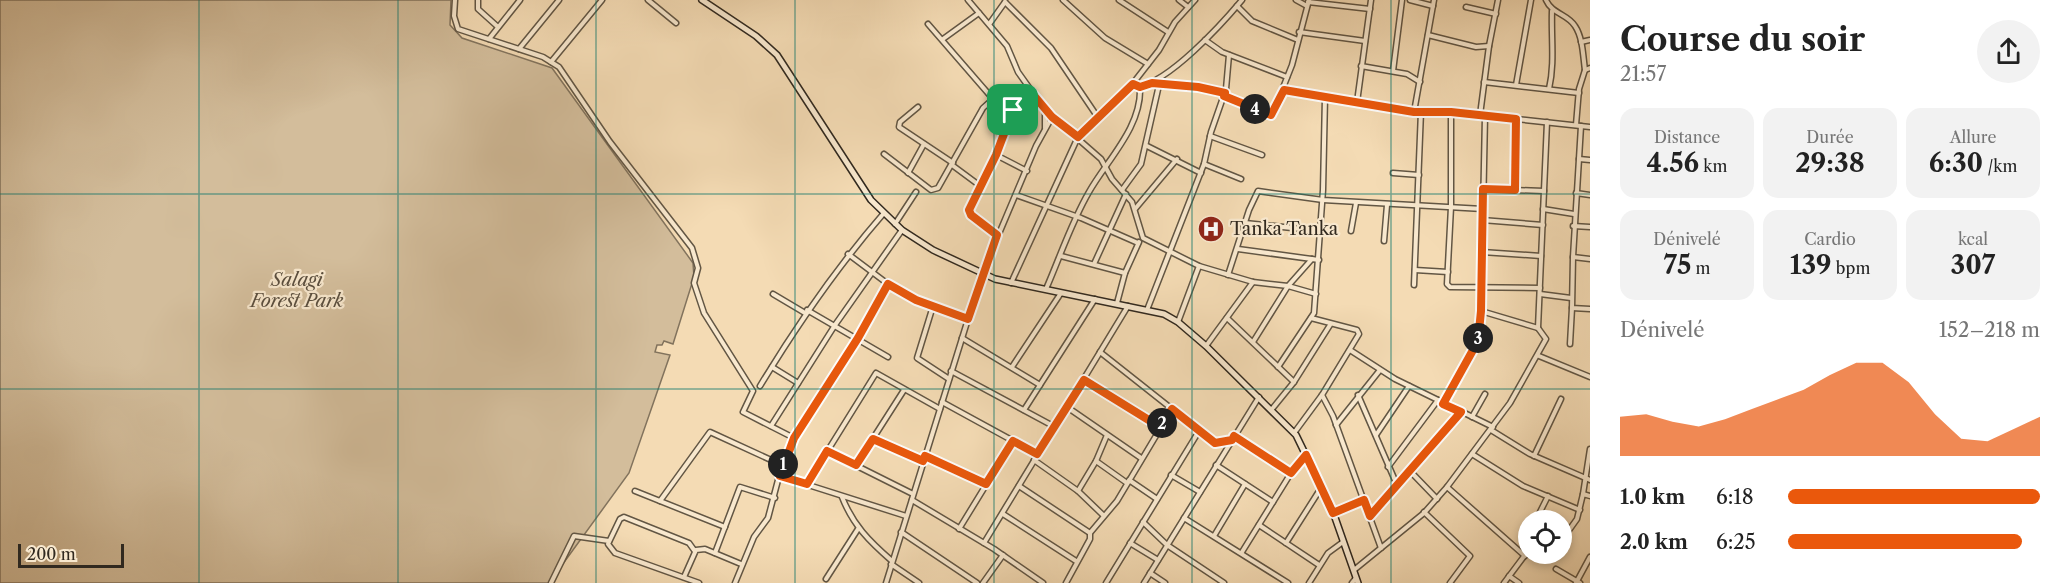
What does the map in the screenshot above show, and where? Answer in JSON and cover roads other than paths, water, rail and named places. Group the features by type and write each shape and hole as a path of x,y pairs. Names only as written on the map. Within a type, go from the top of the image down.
{"street":[{"path":"455,0 454,16 458,29 519,49 559,67 610,142 692,248 698,268 694,283 704,313 753,391 743,412 794,438"},
{"path":"478,0 478,9 498,27"},
{"path":"489,39 519,0"},
{"path":"519,49 559,0"},
{"path":"550,62 602,0"},
{"path":"648,0 676,23"},
{"path":"702,0 756,36 777,55 835,148 871,200 902,230 933,250 982,274 1011,283 1062,291 1147,310 1178,322 1206,346 1294,433 1333,513 1355,581"},
{"path":"968,0 1007,45 1018,72 1045,110 1101,159 1135,209 1143,238 1200,266 1253,282 1288,286 1316,294"},
{"path":"1063,0 1105,38 1148,64"},
{"path":"1119,0 1168,32"},
{"path":"1179,0 1188,7"},
{"path":"1011,283 1078,137 1133,84 1168,32 1194,0"},
{"path":"1133,84 1140,87 1152,83 1205,40 1242,0"},
{"path":"1296,0 1370,9"},
{"path":"1357,102 1371,0"},
{"path":"1393,71 1402,0"},
{"path":"1410,0 1432,6"},
{"path":"1414,112 1434,0"},
{"path":"1443,404 1478,341 1481,311 1484,82 1498,0"},
{"path":"1516,86 1531,0"},
{"path":"1546,0 1552,10 1575,24 1588,69 1579,93 1579,159 1574,214 1570,344"},
{"path":"990,23 1006,1 1051,48 1099,119"},
{"path":"1152,83 1198,87 1225,95 1271,115 1284,90 1308,3"},
{"path":"1237,6 1252,21 1298,40"},
{"path":"1466,7 1496,14"},
{"path":"1549,90 1554,59 1551,36 1552,10"},
{"path":"943,39 979,13"},
{"path":"928,24 993,99 1013,110"},
{"path":"1299,32 1365,41"},
{"path":"1428,35 1476,47 1489,46"},
{"path":"1205,40 1229,55 1287,76"},
{"path":"1581,42 1590,40"},
{"path":"1147,310 1201,173 1210,136 1225,95 1229,55"},
{"path":"1361,66 1407,74 1420,82"},
{"path":"1484,82 1579,93"},
{"path":"1094,264 1124,192 1141,164 1147,146 1159,85"},
{"path":"1046,289 1089,191 1126,136 1140,95 1140,87"},
{"path":"1284,90 1414,112 1451,112 1590,127"},
{"path":"997,235 969,213 980,184 996,155 1013,110 1031,92"},
{"path":"1278,367 1314,313 1323,200 1325,97"},
{"path":"884,154 931,190 935,190 983,108 993,99"},
{"path":"918,107 899,125 901,130 980,184"},
{"path":"1045,110 1045,129"},
{"path":"1414,285 1419,207 1421,111"},
{"path":"1451,112 1449,286 1540,288"},
{"path":"886,583 982,274 997,235 1052,117"},
{"path":"1515,190 1516,119"},
{"path":"1538,328 1547,122"},
{"path":"1210,136 1262,155"},
{"path":"908,173 924,144"},
{"path":"1147,146 1201,173"},
{"path":"996,155 1027,171"},
{"path":"1135,209 1177,159"},
{"path":"1579,159 1590,160"},
{"path":"1203,164 1241,180"},
{"path":"1393,173 1419,175"},
{"path":"1483,189 1544,191"},
{"path":"895,224 916,192"},
{"path":"1228,275 1256,192 1387,205 1483,209"},
{"path":"1576,194 1590,195"},
{"path":"1016,195 1077,217 1138,243"},
{"path":"1351,231 1356,202"},
{"path":"1384,241 1387,205"},
{"path":"1543,209 1574,214"},
{"path":"760,386 806,311 848,254 884,213"},
{"path":"1482,219 1543,225"},
{"path":"1245,223 1321,231"},
{"path":"1574,226 1590,227"},
{"path":"771,426 835,325 902,230"},
{"path":"1117,303 1125,273 1138,243 1143,238"},
{"path":"1238,249 1319,260"},
{"path":"1482,252 1541,256"},
{"path":"848,254 888,284 933,306 968,319"},
{"path":"1061,256 1125,273"},
{"path":"1573,257 1590,259"},
{"path":"1253,342 1288,286 1312,260"},
{"path":"1178,322 1200,266"},
{"path":"1415,270 1448,272"},
{"path":"1206,346 1253,282"},
{"path":"735,583 754,537 768,518 782,465 794,438 858,338 888,284"},
{"path":"1012,367 1062,291"},
{"path":"773,294 835,325 888,357"},
{"path":"1540,294 1571,298"},
{"path":"1024,410 1095,298"},
{"path":"933,306 917,358 949,379"},
{"path":"984,543 1128,306"},
{"path":"1572,308 1590,309"},
{"path":"1353,571 1425,512 1448,487 1492,429 1539,356 1546,339 1538,328 1481,311"},
{"path":"1227,318 1294,382"},
{"path":"1294,433 1322,395 1359,334 1356,330 1330,325 1311,318"},
{"path":"1272,409 1294,382 1330,325"},
{"path":"962,338 1040,385"},
{"path":"1350,350 1409,386 1472,417 1534,456 1587,479"},
{"path":"1100,352 1224,452"},
{"path":"1539,356 1590,377"},
{"path":"772,367 798,383"},
{"path":"1336,425 1380,370"},
{"path":"951,371 1055,427"},
{"path":"807,484 873,375 878,373 940,409"},
{"path":"1084,380 1160,427"},
{"path":"1376,436 1409,386"},
{"path":"856,465 904,390"},
{"path":"1472,417 1485,394"},
{"path":"1322,395 1336,425 1381,548"},
{"path":"1358,395 1397,485"},
{"path":"1144,583 1259,396"},
{"path":"1534,456 1561,399"},
{"path":"1388,467 1438,400"},
{"path":"942,402 1037,454"},
{"path":"1067,407 1141,458"},
{"path":"1066,583 1090,539 1090,533 1102,515 1117,501 1172,409"},
{"path":"1370,516 1461,412"},
{"path":"1106,583 1199,430"},
{"path":"660,501 710,432 782,465"},
{"path":"1078,491 1096,461 1107,435"},
{"path":"1215,443 1233,438 1291,473"},
{"path":"873,439 923,461"},
{"path":"959,529 1013,441"},
{"path":"1572,523 1580,510 1587,479 1590,449"},
{"path":"827,451 913,494"},
{"path":"1472,454 1523,486 1580,510"},
{"path":"1242,552 1291,473 1306,455"},
{"path":"925,456 986,484"},
{"path":"1034,460 1078,491 1102,515"},
{"path":"1096,461 1157,499"},
{"path":"1216,465 1273,502"},
{"path":"1410,471 1437,499"},
{"path":"1171,475 1200,492"},
{"path":"780,476 906,516"},
{"path":"1214,536 1245,483"},
{"path":"1019,486 1090,533"},
{"path":"715,553 740,487 775,498"},
{"path":"1286,543 1322,487"},
{"path":"1448,487 1518,549"},
{"path":"635,491 725,527"},
{"path":"1583,494 1590,496"},
{"path":"842,496 858,529 892,562 919,583"},
{"path":"1541,510 1548,496"},
{"path":"911,500 984,543 1043,583"},
{"path":"1333,513 1364,500"},
{"path":"1425,512 1470,556 1450,583"},
{"path":"1003,514 1076,561"},
{"path":"694,550 689,543 624,518 609,541 608,547 612,551 699,583"},
{"path":"1184,518 1242,552 1288,583"},
{"path":"1143,522 1167,545 1224,583"},
{"path":"1259,525 1319,565"},
{"path":"826,579 858,529"},
{"path":"902,532 977,583"},
{"path":"551,583 574,536 609,541"},
{"path":"1309,583 1328,553 1343,542"},
{"path":"1130,543 1158,560"},
{"path":"694,550 705,549 741,564"},
{"path":"684,577 694,550"},
{"path":"983,583 1003,555"},
{"path":"1556,569 1578,582 1590,557"},
{"path":"1504,583 1518,564"},
{"path":"1150,573 1166,583"},
{"path":"1509,576 1519,583"}],"place":[{"name":"Tanka Tanka","path":"1211,229"}],"park label":[{"name":"Salagi Forest Park","path":"297,290"}]}
